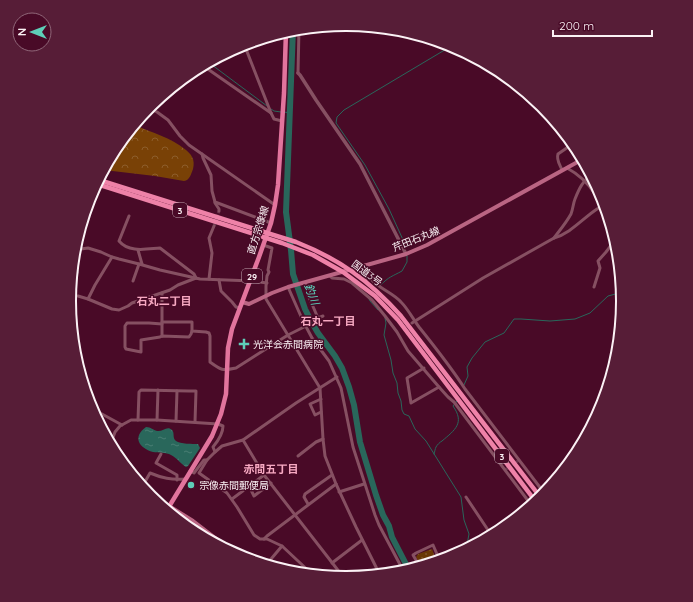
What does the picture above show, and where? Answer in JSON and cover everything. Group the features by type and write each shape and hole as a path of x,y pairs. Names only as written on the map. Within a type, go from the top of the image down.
{"highway":[{"name":"国道3号","path":"104,182 267,235 282,243 313,255 344,272 375,296 394,316 456,391"},
{"name":"国道3号","path":"102,186 267,235 281,237 296,242 336,261 350,270 379,292 401,316 469,408 537,492"},
{"name":"国道3号","path":"469,408 532,497"}],"main road":[{"name":"直方宗像線","path":"170,505 218,424 227,387 230,340 276,205 284,92 286,38"},
{"name":"芹田石丸線","path":"242,302 249,304 289,287 366,266 427,246 578,162"},
{"path":"181,514 213,536"}],"street":[{"path":"299,35 298,73 360,164 406,254"},
{"path":"247,51 274,119 282,121"},
{"path":"208,70 271,113"},
{"path":"155,111 168,120 189,145 276,205"},
{"path":"562,170 557,156 568,147"},
{"path":"202,154 210,172 212,191 219,211"},
{"path":"567,168 573,171 584,181 594,194"},
{"path":"554,238 569,218 576,198 584,181 587,179"},
{"path":"216,202 271,223"},
{"path":"413,322 484,278 577,226 600,208"},
{"path":"129,216 119,241 120,244 134,250 160,248 194,274 196,278"},
{"path":"209,279 212,253 209,238 214,226"},
{"path":"263,245 272,248 266,299 320,388 325,456 339,492 377,569"},
{"path":"594,287 600,268 598,261 611,246"},
{"path":"82,248 88,248 101,252 112,258 196,278 267,283"},
{"path":"133,281 141,264 138,250"},
{"path":"88,299 94,285 112,258"},
{"path":"366,266 373,281 400,301 407,309 413,322 541,488"},
{"path":"366,266 364,267 363,272 364,279 367,283"},
{"path":"330,276 332,278 344,279 352,283 372,300 397,332 408,351 454,402 528,501"},
{"path":"78,296 112,309 119,310 132,303 170,290 196,278"},
{"path":"219,280 221,290 236,307 240,308"},
{"path":"305,283 308,295 318,318 323,316"},
{"path":"289,287 312,338 329,361 337,377 341,388 353,447 364,484 379,525 401,566"},
{"path":"162,293 162,336"},
{"path":"192,322 192,331 189,337 162,336 141,340 141,352 126,349 125,347 125,326 127,324 192,322"},
{"path":"192,331 208,333 210,336 210,362 219,369 227,370 236,368 288,335 306,326"},
{"path":"397,332 403,330"},
{"path":"424,368 406,378 411,403 439,387"},
{"path":"306,568 282,546 267,539 260,539 254,535 227,493 199,473 207,460 222,446 243,440 296,403 337,377"},
{"path":"138,420 139,392 141,390 158,390 196,392 195,422"},
{"path":"157,420 158,390"},
{"path":"176,421 177,391"},
{"path":"321,398 310,404 315,415 321,412"},
{"path":"101,414 122,426"},
{"path":"113,437 120,426 131,420 218,424 223,426 223,429 220,438 213,448 215,452"},
{"path":"243,440 264,475 338,571"},
{"path":"298,456 316,442 323,440"},
{"path":"162,454 156,463 176,475 177,480"},
{"path":"190,471 194,473 204,460 207,460"},
{"path":"146,481 150,473 163,478 185,480"},
{"path":"232,499 264,475"},
{"path":"308,504 304,498 305,494 332,475"},
{"path":"249,486 254,496 271,483"},
{"path":"264,539 336,484"},
{"path":"339,492 364,484"},
{"path":"466,497 488,530"},
{"path":"332,563 362,540"},
{"path":"417,562 413,555 433,545 437,555"},
{"path":"270,560 282,546"}],"green space":[{"path":"140,127 168,138 192,156 194,166 188,179 184,181 110,171 122,151"}],"shaded area":[{"path":"432,549 435,556 418,561 416,557 418,554"}],"water":[{"path":"146,427 157,431 168,428 173,431 176,441 198,444 200,448 186,467 169,454 153,452 141,445 138,438"}],"waterway":[{"name":"釣川","path":"293,36 286,212 293,274 305,309 311,321 342,368 354,405 360,442 376,495 392,537 406,564"},
{"path":"404,242 389,209 365,165 336,123 337,117 344,110 445,50"},
{"path":"214,66 267,106"},
{"path":"271,109 281,112"},
{"name":"釣川","path":"284,112 290,113"},
{"path":"381,285 388,278 402,271 407,262 407,256"},
{"path":"464,385 468,376 467,367 472,358 485,342 504,333 514,319 550,321 575,319 590,313 608,296 616,294"},
{"path":"369,299 378,310"},
{"path":"385,318 386,323 384,335 393,373 397,383 402,410 404,414 409,416 415,429 426,441 461,497 464,520 469,534 467,542"},
{"path":"434,454 437,445 457,426 458,417 453,406 457,401"}],"tunnel":[{"path":"214,226 219,211"},
{"path":"505,470 519,460"}],"place":[{"name":"光洋会赤間病院","path":"244,344"},
{"name":"宗像赤間郵便局","path":"191,485"}],"district":[{"name":"石丸二丁目","path":"164,301"},
{"name":"石丸一丁目","path":"328,321"},
{"name":"赤間五丁目","path":"271,469"}]}
